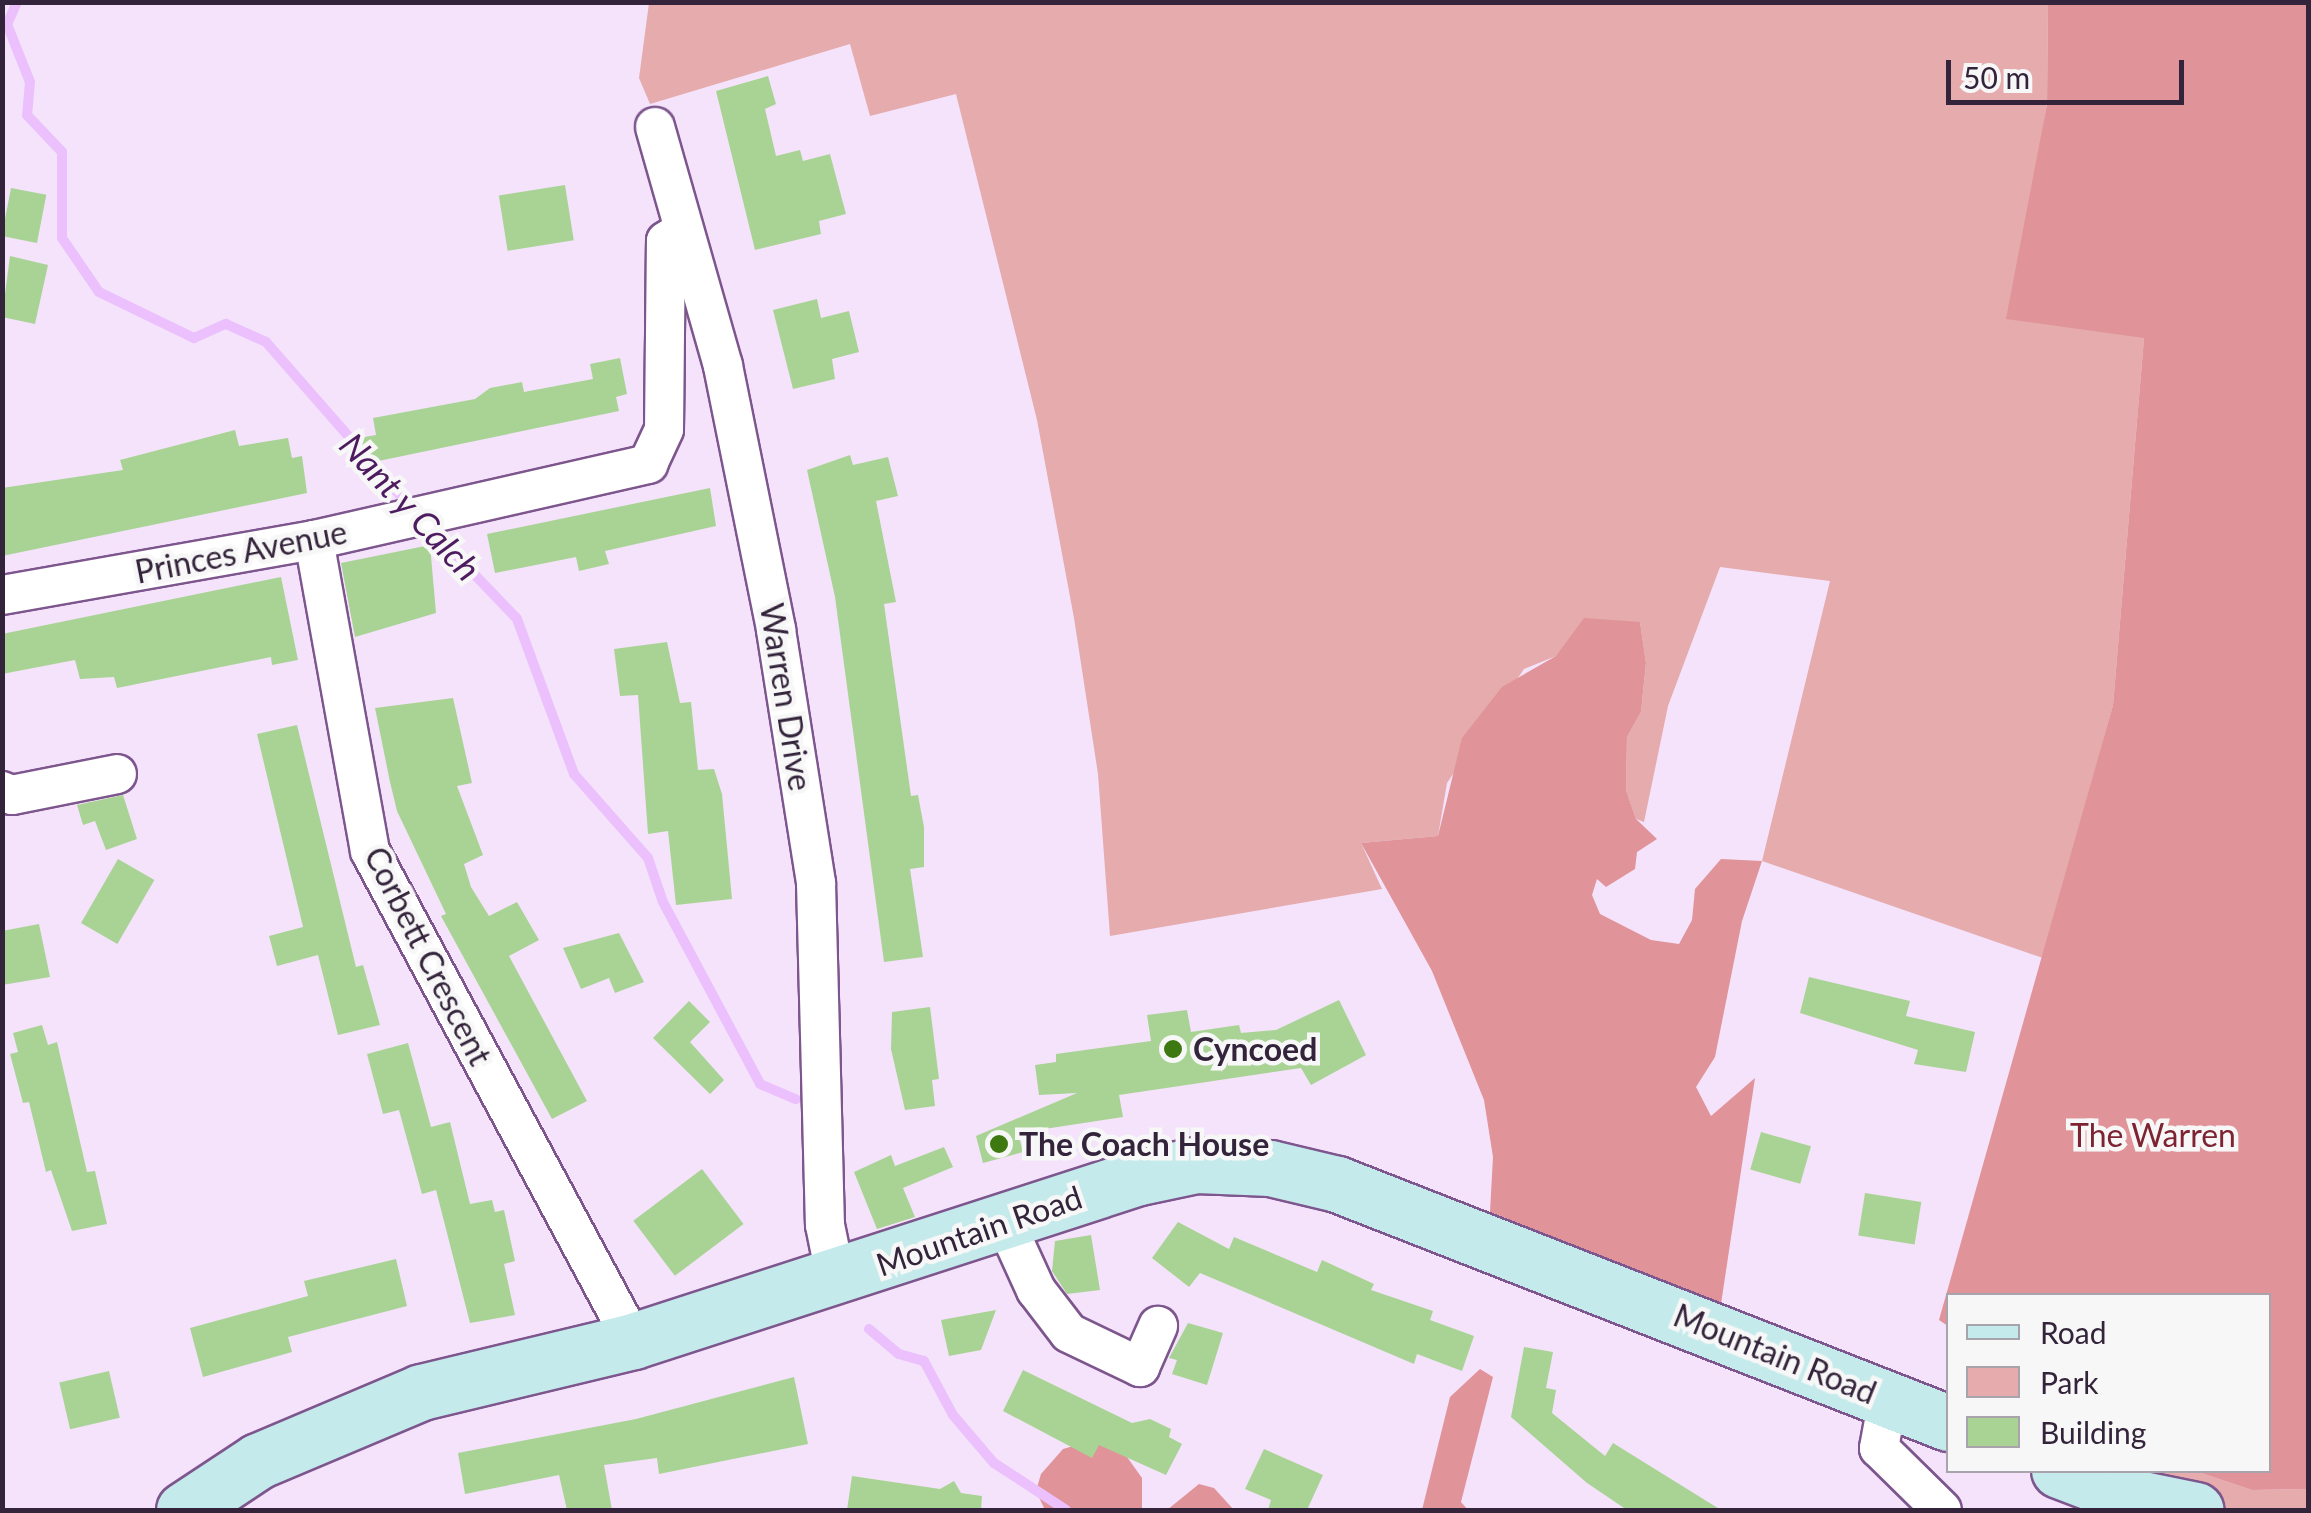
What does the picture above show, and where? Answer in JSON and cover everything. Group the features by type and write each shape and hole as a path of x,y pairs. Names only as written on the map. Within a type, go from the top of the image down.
{"main road":[{"name":"Mountain Road","path":"184,1510 258,1461 422,1392 633,1341 1196,1165 1270,1168 1336,1184 1946,1422"},
{"path":"2069,1473 2196,1510"}],"street":[{"name":"Warren Drive","path":"655,127 723,366 752,496 816,883 825,1225 836,1279"},
{"name":"Princes Avenue","path":"2,595 314,540 648,464 664,429 660,299 666,241 682,232"},
{"name":"Corbett Crescent","path":"314,540 370,851 633,1341"},
{"path":"2,791 12,796 117,774"},
{"path":"1006,1222 1036,1290 1069,1332 1140,1367 1158,1326"},
{"path":"1888,1399 1879,1448 1942,1510"}],"green space":[{"path":"649,3 2048,3 2047,103 2032,193 2144,338 2113,705 2043,958 1762,861 1830,581 1720,567 1668,706 1644,822 1636,819 1626,790 1627,737 1641,712 1646,663 1640,622 1524,669 1447,783 1438,836 1361,843 1382,889 1110,936 1098,774 1074,618 1037,420 956,94 870,116 850,44 650,104 639,78"},
{"name":"The Warren","path":"2048,3 2308,3 2308,1489 2252,1490 2201,1473 2271,1473 2271,1293 1947,1293 2113,705 2144,338 2006,319 2047,104"},
{"path":"1584,618 1640,622 1646,663 1641,712 1627,737 1626,790 1636,819 1657,839 1637,852 1635,869 1606,887 1597,879 1592,895 1600,914 1651,940 1679,944 1692,920 1695,889 1721,859 1762,861 1742,921 1715,1057 1696,1087 1711,1116 1755,1078 1721,1304 1490,1212 1493,1157 1484,1100 1432,971 1361,843 1438,836 1462,738 1502,687 1556,656"},
{"name":"The Warren","path":"1946,1295 1946,1325 1939,1320"},
{"path":"1480,1369 1493,1377 1461,1502 1468,1510 1422,1510 1450,1397"},
{"path":"1094,1440 1122,1450 1142,1478 1142,1510 1045,1510 1036,1491 1041,1474 1063,1449"},
{"path":"2094,1473 2201,1473 2252,1490 2308,1489 2308,1510 2073,1510"},
{"path":"1199,1484 1214,1488 1234,1510 1167,1510"}],"building":[{"path":"768,76 776,104 765,109 776,156 800,150 803,161 830,154 846,214 819,221 821,234 755,250 716,91"},
{"path":"565,185 574,240 508,251 499,195"},
{"path":"11,188 46,195 37,243 2,236"},
{"path":"10,256 48,265 35,324 2,317"},
{"path":"817,299 821,318 849,311 859,352 832,359 835,379 793,389 773,310"},
{"path":"620,358 627,394 616,397 619,411 364,464 359,438 376,435 373,418 475,399 490,388 522,382 524,392 593,379 590,364"},
{"path":"235,430 239,446 288,438 292,458 302,456 307,493 2,556 2,488 123,470 120,460"},
{"path":"850,455 853,465 888,457 898,496 876,501 896,602 884,604 911,796 918,795 924,827 924,867 910,869 923,957 884,962 835,597 807,470"},
{"path":"710,488 716,526 605,551 609,564 579,571 576,557 495,573 487,534"},
{"path":"430,545 436,613 355,637 341,563"},
{"path":"281,577 298,660 272,665 271,657 117,688 114,677 80,679 75,660 2,674 2,634"},
{"path":"667,642 680,703 691,702 698,770 714,769 722,794 732,899 676,905 668,831 648,834 638,695 620,696 614,649"},
{"path":"453,698 472,783 457,786 483,855 464,864 471,887 489,916 517,902 539,940 509,956 587,1101 552,1119 441,916 446,914 397,811 390,782 375,708"},
{"path":"297,725 356,967 363,965 380,1025 338,1035 318,955 277,966 269,936 303,927 257,734"},
{"path":"123,795 137,839 106,850 95,821 83,825 77,805"},
{"path":"118,859 154,880 117,944 81,923"},
{"path":"39,924 50,977 2,985 2,931"},
{"path":"619,933 644,982 615,993 609,978 581,989 563,948"},
{"path":"1809,977 1910,1001 1906,1016 1975,1032 1966,1072 1914,1064 1918,1050 1800,1013"},
{"path":"1339,1000 1366,1055 1311,1085 1301,1068 1119,1095 1123,1117 1018,1133 1023,1152 983,1163 976,1136 1077,1093 1039,1095 1035,1065 1056,1062 1056,1054 1151,1041 1147,1015 1187,1010 1191,1032 1239,1025 1241,1033 1276,1030"},
{"path":"689,1001 710,1022 690,1042 724,1080 710,1094 653,1038"},
{"path":"930,1007 939,1079 932,1080 935,1106 905,1110 891,1049 892,1012"},
{"path":"42,1025 48,1045 57,1042 87,1172 95,1171 107,1224 72,1231 51,1170 46,1172 29,1102 23,1103 10,1054 18,1052 13,1033"},
{"path":"408,1043 431,1127 450,1122 470,1204 492,1200 495,1212 504,1210 515,1261 504,1264 515,1315 470,1323 436,1190 422,1194 399,1110 383,1114 367,1054"},
{"path":"1761,1132 1811,1146 1800,1184 1750,1169"},
{"path":"944,1147 953,1167 903,1188 915,1217 877,1229 854,1172 891,1155 895,1166"},
{"path":"702,1169 744,1224 675,1276 633,1221"},
{"path":"1865,1193 1921,1202 1915,1244 1858,1235"},
{"path":"1178,1222 1229,1249 1234,1237 1317,1272 1322,1260 1374,1284 1371,1290 1433,1311 1430,1320 1474,1336 1462,1371 1417,1354 1414,1364 1200,1273 1189,1287 1152,1258"},
{"path":"1091,1235 1100,1290 1067,1294 1052,1271 1055,1241"},
{"path":"396,1259 407,1306 288,1337 292,1352 203,1377 190,1328 308,1296 304,1281"},
{"path":"996,1310 981,1350 949,1356 941,1320"},
{"path":"1188,1323 1223,1333 1207,1385 1172,1374 1177,1360 1169,1358"},
{"path":"1524,1347 1553,1352 1546,1388 1556,1390 1552,1413 1605,1456 1613,1443 1721,1510 1627,1510 1587,1483 1511,1417"},
{"path":"1023,1370 1132,1423 1150,1419 1171,1429 1169,1437 1182,1444 1166,1475 1099,1445 1092,1458 1003,1411"},
{"path":"109,1371 120,1418 70,1429 59,1382"},
{"path":"794,1377 808,1444 659,1474 657,1458 604,1465 612,1510 567,1510 559,1475 465,1494 458,1453 636,1419"},
{"path":"1264,1449 1323,1475 1307,1510 1268,1510 1271,1500 1245,1489"},
{"path":"852,1476 940,1489 954,1481 961,1493 982,1496 981,1510 847,1510"}],"waterway":[{"name":"Nant y Calch","path":"17,2 7,24 30,82 27,115 62,152 62,238 99,292 194,338 226,324 266,342 412,509"},
{"name":"Nant y Calch","path":"427,525 517,619 574,774 648,858 663,902 760,1084 796,1099"},
{"name":"Nant y Calch","path":"869,1329 899,1354 924,1361 953,1415 994,1463 1066,1510"}],"place":[{"name":"Cyncoed","path":"1173,1049"},
{"name":"The Coach House","path":"999,1144"}]}
